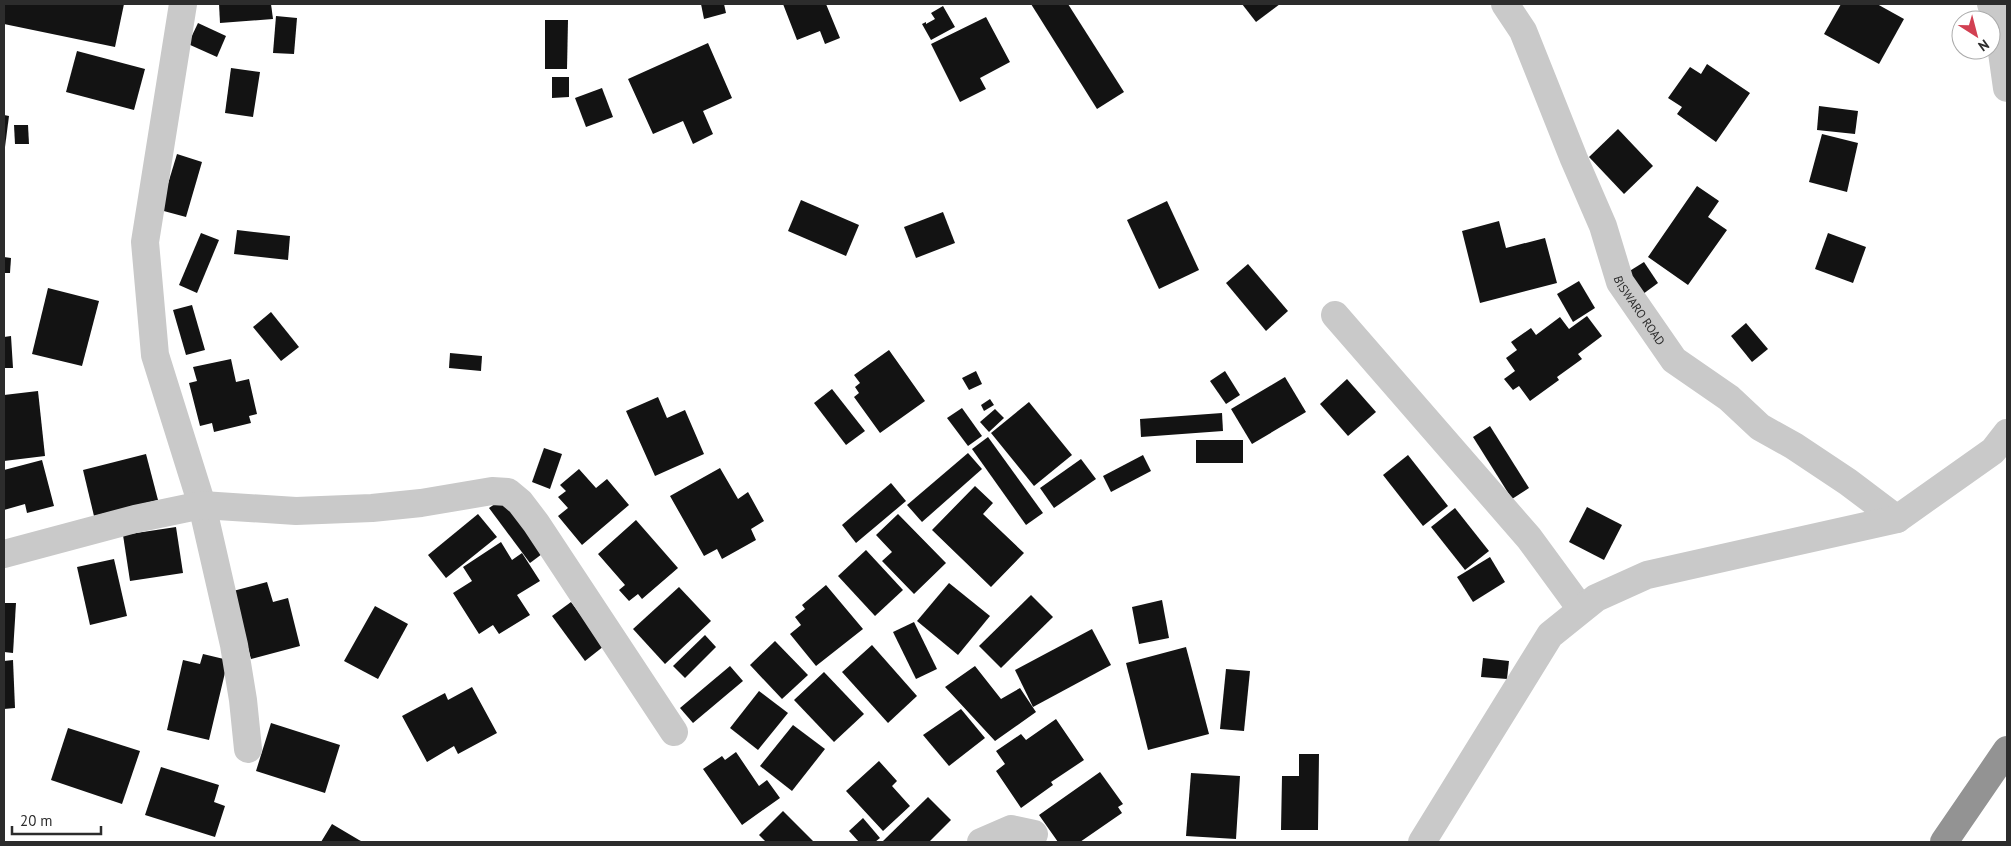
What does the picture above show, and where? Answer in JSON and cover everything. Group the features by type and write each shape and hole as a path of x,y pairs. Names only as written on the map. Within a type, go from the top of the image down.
{"highway":[{"path":"1944,842 2007,750"}],"street":[{"path":"183,4 144,242 155,356 202,505 234,645 243,700 248,749"},
{"name":"BISWARO ROAD","path":"1505,4 1523,31 1603,226 1620,282 1674,360 1729,398 1760,427 1794,446 1848,482 1897,519"},
{"path":"1991,4 1998,24 2007,88"},
{"path":"1335,315 1529,538 1581,609"},
{"path":"1422,842 1550,635 1596,598 1647,576 1897,519 1993,451 2007,433"},
{"path":"4,554 135,519 202,505 296,511 372,508 421,503 492,491 508,492 520,502 536,523 674,732"},
{"path":"981,842 1011,830 1034,834"}],"building":[{"path":"4,4 124,4 115,47 4,24"},
{"path":"219,4 271,4 273,19 220,23"},
{"path":"701,4 724,4 726,13 704,19"},
{"path":"783,4 826,4 840,38 825,44 820,31 797,40"},
{"path":"1031,4 1068,4 1124,92 1097,109"},
{"path":"1242,4 1280,4 1256,22"},
{"path":"1841,4 1877,4 1904,19 1879,64 1824,34"},
{"path":"943,6 955,27 931,40 922,24 935,19 931,13"},
{"path":"276,16 297,18 294,54 273,53"},
{"path":"986,17 1010,62 980,78 986,89 960,102 931,44"},
{"path":"545,20 568,20 567,69 545,69"},
{"path":"198,23 226,36 217,57 188,44"},
{"path":"708,43 732,98 703,111 713,134 693,144 683,121 653,134 628,79"},
{"path":"77,51 145,69 134,110 66,92"},
{"path":"1707,64 1750,93 1716,142 1677,114 1682,107 1668,98 1690,67 1701,74"},
{"path":"231,68 260,72 253,117 225,113"},
{"path":"552,77 569,77 569,97 552,98"},
{"path":"602,88 613,117 586,127 575,98"},
{"path":"1819,106 1858,111 1855,134 1817,130"},
{"path":"4,115 9,116 5,147 4,147"},
{"path":"14,125 28,125 29,144 15,144"},
{"path":"1618,129 1653,166 1624,194 1589,157"},
{"path":"1822,134 1858,143 1847,192 1809,182"},
{"path":"177,154 202,162 186,217 160,210"},
{"path":"1697,186 1719,201 1708,217 1727,230 1688,285 1648,257"},
{"path":"801,200 859,225 846,256 788,231"},
{"path":"1167,201 1199,270 1159,289 1127,220"},
{"path":"943,212 955,243 916,258 904,227"},
{"path":"1499,221 1506,248 1545,238 1557,283 1480,303 1462,231"},
{"path":"237,230 290,236 288,260 234,254"},
{"path":"201,233 219,240 197,293 179,285"},
{"path":"1828,233 1866,247 1853,283 1815,269"},
{"path":"4,257 11,258 10,273 4,273"},
{"path":"1644,262 1658,283 1643,294 1628,272"},
{"path":"1248,264 1288,311 1266,331 1226,283"},
{"path":"1579,281 1595,308 1573,322 1557,294"},
{"path":"48,288 99,301 82,366 32,354"},
{"path":"192,305 205,350 186,355 173,310"},
{"path":"271,312 299,347 281,361 253,327"},
{"path":"1587,316 1602,336 1578,354 1582,359 1557,377 1559,380 1530,401 1519,386 1513,390 1504,379 1515,371 1506,358 1517,350 1511,342 1531,328 1536,335 1560,317 1569,329"},
{"path":"1746,323 1768,349 1752,362 1731,336"},
{"path":"11,336 13,368 4,368 4,337"},
{"path":"889,350 925,401 880,433 854,397 859,393 855,387 860,383 854,375"},
{"path":"450,353 482,356 481,371 449,368"},
{"path":"231,359 236,382 249,379 257,414 249,416 251,423 214,432 212,423 200,426 189,383 197,381 193,367"},
{"path":"976,371 982,384 969,390 962,378"},
{"path":"1225,371 1240,395 1226,404 1210,381"},
{"path":"1285,377 1306,412 1252,444 1231,409"},
{"path":"1347,379 1376,412 1348,436 1320,404"},
{"path":"832,389 865,431 846,445 814,403"},
{"path":"38,391 45,456 4,461 4,395"},
{"path":"658,397 667,418 685,410 704,454 655,476 626,411"},
{"path":"990,399 994,405 984,411 981,405"},
{"path":"1029,402 1072,455 1034,486 991,433"},
{"path":"962,408 982,436 968,446 947,418"},
{"path":"995,409 1004,418 989,432 980,422"},
{"path":"1222,413 1223,431 1141,437 1140,419"},
{"path":"1490,426 1529,488 1512,499 1473,437"},
{"path":"988,437 1043,513 1026,525 972,449"},
{"path":"1196,440 1243,440 1243,463 1196,463"},
{"path":"544,448 562,454 550,489 532,482"},
{"path":"968,453 982,469 922,522 907,505"},
{"path":"146,454 158,500 94,516 83,470"},
{"path":"1143,455 1151,471 1111,492 1103,476"},
{"path":"1408,455 1448,506 1423,526 1383,475"},
{"path":"1081,459 1096,479 1054,508 1040,488"},
{"path":"42,460 54,506 27,513 25,504 4,510 4,470"},
{"path":"720,468 738,499 748,492 764,521 751,529 756,540 722,559 717,549 704,556 670,496"},
{"path":"579,469 596,488 607,479 629,505 582,545 558,516 568,508 558,497 566,491 560,485"},
{"path":"891,483 906,501 856,543 842,525"},
{"path":"975,486 993,503 983,514 1024,553 991,587 932,530"},
{"path":"505,497 546,551 530,563 489,508"},
{"path":"1587,507 1622,525 1604,560 1569,542"},
{"path":"1455,508 1489,551 1465,570 1431,527"},
{"path":"478,514 497,537 446,578 428,555"},
{"path":"898,514 946,563 914,594 882,561 892,552 876,535"},
{"path":"636,520 678,568 642,599 638,594 629,601 619,590 625,585 598,554"},
{"path":"176,527 183,573 130,581 123,535"},
{"path":"501,542 512,560 522,553 540,581 517,595 530,615 499,634 493,625 479,634 453,593 472,581 463,567"},
{"path":"866,550 903,590 875,616 838,576"},
{"path":"1490,557 1505,582 1473,602 1457,577"},
{"path":"114,559 127,616 90,625 77,567"},
{"path":"267,582 273,602 288,598 300,646 251,659 233,591"},
{"path":"949,583 990,616 958,655 917,621"},
{"path":"826,585 863,629 816,666 790,634 801,625 795,617 805,609 802,605"},
{"path":"679,587 711,621 665,664 633,629"},
{"path":"1031,595 1053,617 1001,668 979,646"},
{"path":"1162,600 1169,638 1139,644 1132,607"},
{"path":"571,602 604,646 585,661 552,616"},
{"path":"4,603 16,603 13,653 4,652"},
{"path":"375,606 408,624 378,679 344,661"},
{"path":"914,622 937,669 916,679 893,632"},
{"path":"1092,629 1111,665 1033,707 1015,670"},
{"path":"705,635 716,647 685,678 673,666"},
{"path":"775,641 808,675 782,699 750,665"},
{"path":"872,645 917,696 888,723 842,672"},
{"path":"1186,647 1209,734 1148,750 1126,663"},
{"path":"203,654 228,660 209,740 167,730 183,660 200,664"},
{"path":"1483,658 1509,661 1507,679 1481,677"},
{"path":"13,660 15,708 4,709 4,661"},
{"path":"730,666 743,681 693,723 680,708"},
{"path":"975,666 1001,699 1020,688 1036,712 995,741 945,687"},
{"path":"1226,669 1250,671 1244,731 1220,729"},
{"path":"824,672 864,714 834,742 794,700"},
{"path":"472,687 497,733 458,754 454,746 427,762 402,716 445,693 448,700"},
{"path":"759,691 788,713 758,750 730,728"},
{"path":"961,709 985,738 949,766 923,735"},
{"path":"1056,719 1084,760 1051,782 1053,785 1021,808 996,771 1005,764 996,751 1021,734 1026,740"},
{"path":"271,723 340,745 325,793 256,771"},
{"path":"793,725 825,749 792,791 760,766"},
{"path":"68,728 140,751 122,804 51,780"},
{"path":"736,752 759,786 767,780 780,798 742,825 703,769 722,756 725,760"},
{"path":"1299,754 1319,754 1318,830 1281,830 1282,776 1299,776"},
{"path":"879,761 897,781 892,786 910,806 883,831 846,791"},
{"path":"161,767 219,785 214,802 225,806 215,837 145,815"},
{"path":"1100,772 1123,804 1118,807 1122,813 1080,842 1058,842 1039,815"},
{"path":"1191,773 1240,776 1236,839 1186,836"},
{"path":"928,797 951,820 929,842 882,842"},
{"path":"783,811 814,842 766,842 759,835"},
{"path":"863,818 880,838 875,842 859,842 849,831"},
{"path":"332,824 359,840 363,842 321,842"}]}
